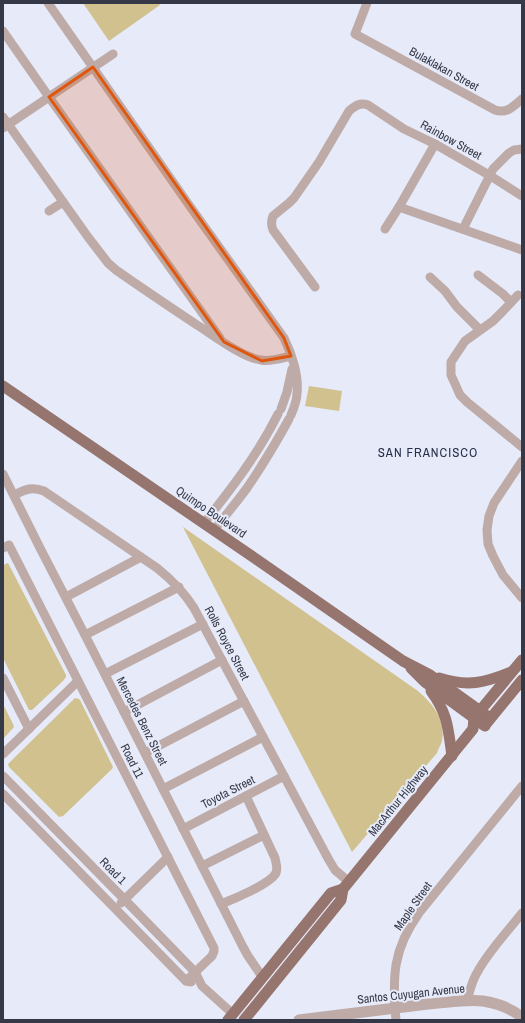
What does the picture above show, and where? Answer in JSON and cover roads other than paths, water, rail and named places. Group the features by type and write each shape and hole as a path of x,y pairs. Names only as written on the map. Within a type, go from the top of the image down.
{"main road":[{"name":"Quimpo Boulevard","path":"3,386 403,661 476,720 488,722"},
{"name":"MacArthur Highway","path":"237,1018 341,900 346,886 452,756 476,720 522,660"},
{"path":"427,679 467,683 490,680 512,672"},
{"path":"427,679 445,715 452,756"},
{"path":"476,720 488,722 522,680"},
{"name":"MacArthur Highway","path":"237,1018 263,978 331,893 346,886"}],"street":[{"path":"48,3 284,338 289,349 296,380 297,393 290,417 270,453 250,484 214,530"},
{"name":"Bulaklakan Street","path":"367,3 355,34 496,110 509,110 522,99"},
{"path":"3,31 224,342"},
{"path":"113,54 49,97 5,123 102,255 116,270 245,355 262,361 292,360"},
{"name":"Rainbow Street","path":"315,287 273,230 271,222 273,216 294,198 319,162 349,111 354,106 359,104 368,105 404,129 435,144 522,196"},
{"path":"385,229 435,144"},
{"path":"463,229 492,169 514,150 522,149"},
{"path":"49,211 63,202"},
{"path":"399,207 522,250"},
{"path":"478,275 511,302"},
{"path":"430,277 445,291 457,307 480,330"},
{"path":"518,295 493,321 464,341 451,362 450,369 458,390 467,402 522,447"},
{"path":"204,523 248,467 273,425 280,412 287,392 292,360"},
{"path":"273,425 283,430"},
{"path":"522,461 494,503 488,516 487,530 488,544 493,556 503,575 522,598"},
{"name":"Mercedes Benz Street","path":"3,474 221,904 248,956 263,978"},
{"name":"Rolls Royce Street","path":"14,495 30,489 44,491 169,577 187,597 203,624 329,860 346,886"},
{"name":"Road 11","path":"6,547 78,682 214,948 212,956 186,981"},
{"path":"66,598 141,557"},
{"path":"85,635 178,587"},
{"path":"105,674 203,624"},
{"path":"124,712 222,660"},
{"path":"3,678 29,729"},
{"path":"3,754 78,682"},
{"path":"145,753 244,701"},
{"path":"163,789 264,737"},
{"name":"Road 1","path":"3,776 195,972 202,986 237,1018"},
{"name":"Toyota Street","path":"183,828 284,776"},
{"name":"Maple Street","path":"396,1020 394,990 396,962 406,934 420,913 522,786"},
{"name":"Road 1","path":"3,794 186,981 202,986"},
{"path":"221,904 265,883 276,874 276,863 246,796"},
{"path":"18,810 28,801"},
{"path":"202,866 264,835"},
{"path":"116,909 168,858"},
{"path":"467,1000 472,982 484,960 522,913"},
{"path":"144,937 153,928"},
{"name":"Santos Cuyugan Avenue","path":"299,1020 467,1000 494,1003 506,1007 522,1017"}],"district":[{"name":"SAN FRANCISCO","path":"428,452"}]}
